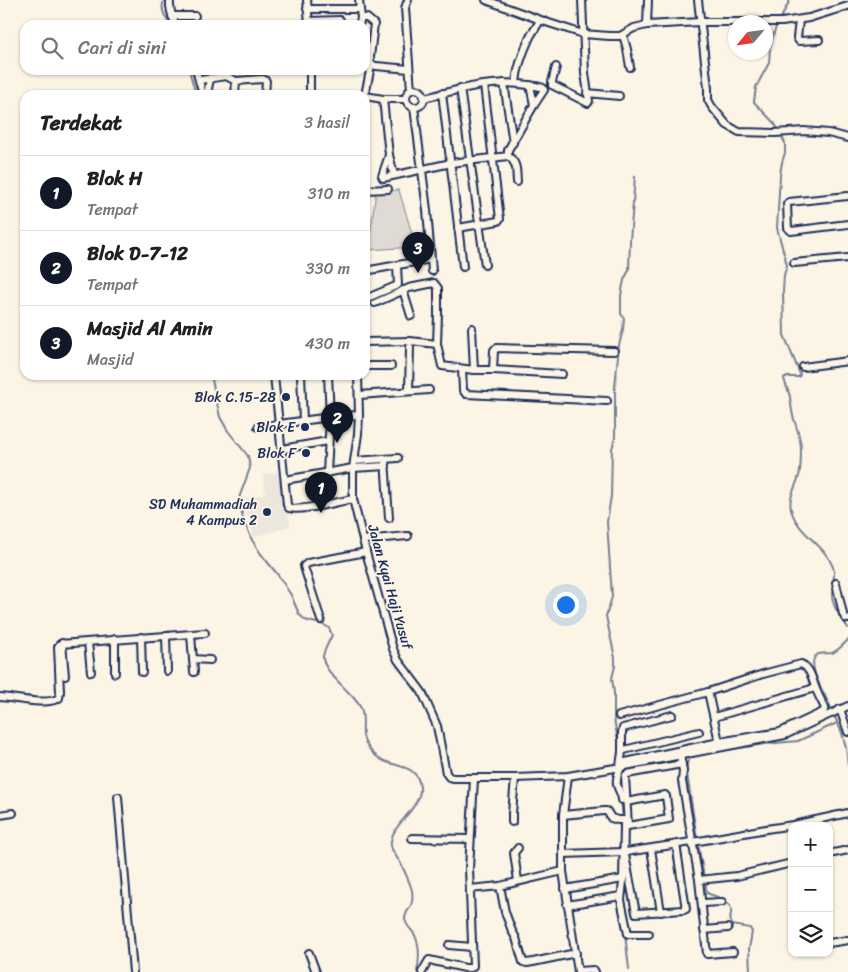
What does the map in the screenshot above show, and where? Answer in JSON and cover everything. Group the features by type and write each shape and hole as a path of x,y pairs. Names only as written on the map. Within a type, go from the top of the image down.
{"street":[{"path":"170,0 169,6 174,20"},
{"path":"307,0 308,20"},
{"path":"359,0 360,20"},
{"path":"402,0 406,8"},
{"path":"408,0 406,8 411,90"},
{"path":"486,0 583,34 609,36 623,35 634,28 647,25 799,20 815,17 848,6"},
{"path":"552,85 588,103 589,101 582,0"},
{"path":"647,25 648,0"},
{"path":"698,0 708,98 712,107 722,119 740,132 775,133 804,131 848,138"},
{"path":"307,9 359,9"},
{"path":"172,16 195,16"},
{"path":"516,83 517,73 531,36 540,20"},
{"path":"799,20 798,41 819,40"},
{"path":"370,21 374,24 370,57"},
{"path":"623,35 630,67"},
{"path":"370,66 409,69"},
{"path":"552,85 556,67"},
{"path":"198,75 203,90"},
{"path":"310,75 310,90"},
{"path":"366,90 367,75"},
{"path":"200,80 226,76 236,81 264,80 266,83 265,90"},
{"path":"206,90 210,78"},
{"path":"235,90 236,81"},
{"path":"504,83 512,144"},
{"path":"424,98 460,88 504,83 530,85 544,89"},
{"path":"458,228 480,225 500,219 484,85"},
{"path":"530,85 534,105"},
{"path":"508,156 508,151 534,105 544,89 552,85"},
{"path":"460,88 485,265"},
{"path":"411,90 420,90 422,92 424,98 421,105 414,107 408,104 407,94 411,90"},
{"path":"442,93 463,267"},
{"path":"589,93 619,96"},
{"path":"370,96 383,99 406,99"},
{"path":"383,99 389,155 394,175"},
{"path":"414,107 432,271"},
{"path":"389,155 383,178 450,163 508,156 514,160 517,182"},
{"path":"370,190 388,189"},
{"path":"848,196 789,202 787,204 788,227 791,231 848,224"},
{"path":"794,263 848,258"},
{"path":"370,270 431,259"},
{"path":"370,297 398,285 397,266"},
{"path":"374,303 403,290 433,283 437,286 437,344 442,366 474,370 562,374"},
{"path":"403,290 410,316"},
{"path":"472,328 474,370"},
{"path":"370,342 410,340 437,344"},
{"path":"408,391 410,348"},
{"path":"493,370 494,350 497,348 614,351"},
{"path":"803,367 848,361"},
{"path":"370,366 391,366"},
{"path":"462,369 463,390 466,394 607,401"},
{"path":"274,380 287,504 290,509 305,508 353,498"},
{"path":"301,380 303,421"},
{"path":"327,473 330,417 328,380"},
{"name":"Jalan Kyai Haji Yusuf","path":"358,380 359,414 353,468 353,498 393,649 398,660 422,692 434,717 447,775 451,778 474,779 568,776 619,766"},
{"path":"359,395 429,390"},
{"path":"258,427 359,414"},
{"path":"282,449 328,441"},
{"path":"285,480 386,462 398,458"},
{"path":"354,461 386,462"},
{"path":"386,462 389,518"},
{"path":"363,540 408,536"},
{"path":"321,620 304,566 308,563 366,552"},
{"path":"836,583 843,614 848,619"},
{"path":"60,645 205,633"},
{"path":"166,635 167,671"},
{"path":"191,635 194,672"},
{"path":"141,637 142,672"},
{"path":"115,639 115,673"},
{"path":"88,642 91,672"},
{"path":"60,645 65,676"},
{"path":"0,697 43,702 57,700 60,697 60,645"},
{"path":"193,659 210,660"},
{"path":"618,716 708,692 800,664 806,666 810,673 825,708 825,714"},
{"path":"714,717 815,688"},
{"path":"708,692 720,745"},
{"path":"619,766 780,732 848,706"},
{"path":"838,710 848,732"},
{"path":"649,934 628,934 621,900 618,896 620,852 624,842 621,820 622,796 617,785 617,779 622,751 623,728 672,715"},
{"path":"622,751 699,732"},
{"path":"619,766 720,745"},
{"path":"678,755 679,765 683,771 682,781 703,880 702,903 707,954 733,952"},
{"path":"626,802 665,795 670,819 628,826 626,802 625,775 679,765"},
{"path":"568,776 563,815 563,872 567,905 578,972 594,970 595,972"},
{"path":"512,822 515,778"},
{"path":"422,972 428,960 465,968 473,966 469,869 474,779"},
{"path":"118,797 133,972"},
{"path":"563,815 604,811 611,818 621,820"},
{"path":"0,815 13,813"},
{"path":"676,844 686,908 684,910 635,913 626,852 800,824 848,813"},
{"path":"412,838 470,840"},
{"path":"518,848 514,852 514,857 518,881"},
{"path":"651,849 661,912"},
{"path":"833,853 848,850"},
{"path":"563,854 620,852"},
{"path":"703,880 737,876 788,864"},
{"path":"470,888 500,886 563,872"},
{"path":"565,889 620,880"},
{"path":"500,886 510,929 519,945 523,962 533,962 576,953"},
{"path":"567,905 618,896"},
{"path":"702,903 722,902"},
{"path":"704,930 728,928"},
{"path":"833,942 848,940"},
{"path":"449,945 472,947"},
{"path":"309,953 316,972"}],"shaded area":[{"path":"399,190 416,247 370,250 376,191"},
{"name":"SD Muhammadiah 4 Kampus 2","path":"283,471 290,526 254,537 242,499 265,494 263,474"}],"waterway":[{"path":"164,0 163,10 167,20"},
{"path":"780,20 790,0"},
{"path":"777,24 770,48 769,63 756,87 754,102 775,124 779,131"},
{"path":"190,75 195,90"},
{"path":"781,135 785,143 785,153 780,175 777,228 787,265 783,291 784,335 800,374 799,377 784,378 801,445 800,473 790,503 796,521 824,552 833,567 832,599 837,612 848,628"},
{"path":"618,755 619,746 614,719 612,678 615,658 606,616 612,597 607,522 611,496 612,449 615,438 615,387 624,318 621,314 621,295 624,280 629,270 635,176"},
{"path":"212,380 220,417 228,431 248,456 250,468 239,498 243,519 252,540 291,595 299,614 305,620 329,628 332,635 323,656 324,663 328,670 359,704 363,716 364,739 369,749 382,760 407,768 418,779 420,789 418,798 396,830 391,846 412,891 412,903 405,919 417,942 419,955 417,972"},
{"path":"832,710 815,673 814,659 819,654 834,652 848,640"},
{"path":"834,715 842,733 848,765"},
{"path":"714,752 798,741 837,723"},
{"path":"697,839 687,765 691,758 702,754"},
{"path":"621,801 623,818"},
{"path":"698,844 707,893 728,902 731,909 730,920 732,925 750,928 752,932 749,949 750,972"},
{"path":"625,934 629,969"}],"place":[{"name":"Masjid Al Amin","path":"418,273"},
{"name":"Blok C.15-28","path":"286,397"},
{"name":"Blok E","path":"305,427"},
{"name":"Blok D-7-12","path":"337,443"},
{"name":"Blok F","path":"306,453"},
{"name":"SD Muhammadiah 4 Kampus 2","path":"267,512"},
{"name":"Blok H","path":"321,513"}]}
